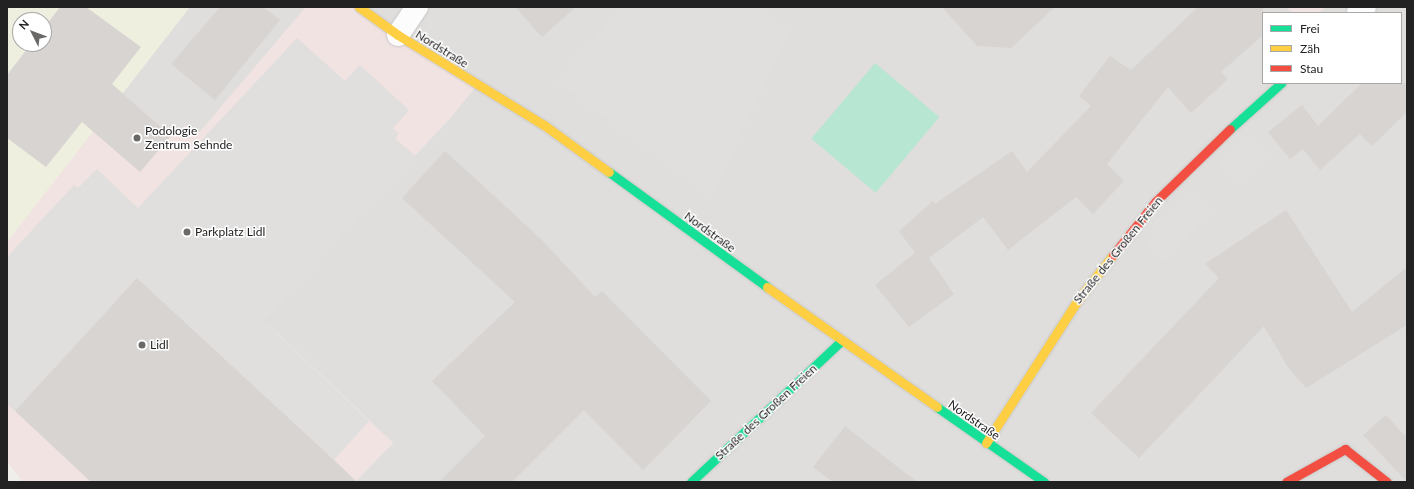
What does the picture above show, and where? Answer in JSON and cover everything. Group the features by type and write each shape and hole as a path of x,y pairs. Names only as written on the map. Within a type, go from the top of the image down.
{"main road":[{"name":"Nordstraße","path":"359,7 398,35 544,125 841,341 1044,482"},
{"name":"Straße des Großen Freien","path":"986,443 1077,301 1156,202 1203,153 1280,84"},
{"name":"Straße des Großen Freien","path":"691,482 841,341"},
{"path":"1286,482 1345,449 1387,482"}],"street":[{"path":"398,35 417,7"}],"shaded area":[{"path":"7,7 306,7 197,136 173,138 122,93 7,242"},
{"path":"306,7 359,7 478,84 450,118 262,319 393,443 355,482 23,482 7,462 7,242 122,93 173,138 185,125 197,135"},
{"path":"359,7 1407,7 1407,482 355,482 393,443 262,319 450,118 477,85"},
{"path":"627,7 752,7 791,34 780,50 712,195 557,82 607,24 621,16"},
{"path":"1286,7 1326,7 1320,12 1291,12"},
{"name":"Parkplatz Lidl","path":"297,38 345,81 360,65 409,110 393,128 399,134 395,138 415,156 262,319 369,421 334,460 137,278 15,411 7,404 7,257 74,185 78,188 97,169 138,208"},
{"path":"1249,135 1268,157 1236,184 1217,163"},
{"path":"1193,190 1212,211 1164,262 1146,244"}],"green space":[{"path":"7,7 190,7 7,242"},
{"path":"875,63 939,117 876,193 811,139"}],"building":[{"path":"60,7 86,7 141,47 112,84 171,136 140,172 82,122 46,167 7,138 7,75 25,52 52,52 52,18"},
{"path":"220,7 263,7 280,20 215,100 171,64"},
{"path":"515,7 576,7 542,37"},
{"path":"942,7 1055,7 1011,48 977,46"},
{"path":"1198,7 1263,7 1262,36 1221,72 1228,79 1191,113 1168,87 1107,164 1124,181 1093,214 1076,197 1008,250 983,217 929,258 954,294 909,327 875,285 915,253 899,231 933,201 935,204 1012,151 1027,172 1091,106 1079,96 1110,56 1131,70"},
{"path":"1407,83 1407,112 1372,146 1360,134 1320,170 1303,149 1290,159 1268,132 1302,105 1318,126 1361,84"},
{"path":"445,151 541,239 595,297 602,291 711,401 643,470 584,410 512,482 439,482 485,436 432,381 515,302 402,198"},
{"path":"1286,210 1352,312 1407,267 1407,325 1306,388 1287,366 1264,326 1139,458 1091,413 1219,278 1205,264"},
{"name":"Lidl","path":"137,278 357,482 91,482 15,411"},
{"path":"1386,415 1407,438 1407,482 1363,435"},
{"path":"845,426 917,482 833,482 813,467"}],"traffic: fast":[{"path":"1230,129 1280,84"},
{"path":"609,172 767,287"},
{"path":"691,482 841,341"},
{"path":"937,407 1044,482"}],"traffic: slow":[{"path":"359,7 398,35 544,125 609,172"},
{"path":"986,443 1077,301 1113,255"},
{"path":"767,287 937,407"}],"traffic: jam":[{"path":"1113,255 1156,201 1230,129"},
{"path":"1286,482 1345,449 1387,482"}],"place":[{"name":"Podologie Zentrum Sehnde","path":"137,138"},
{"name":"Parkplatz Lidl","path":"187,232"},
{"name":"Lidl","path":"142,345"}]}
